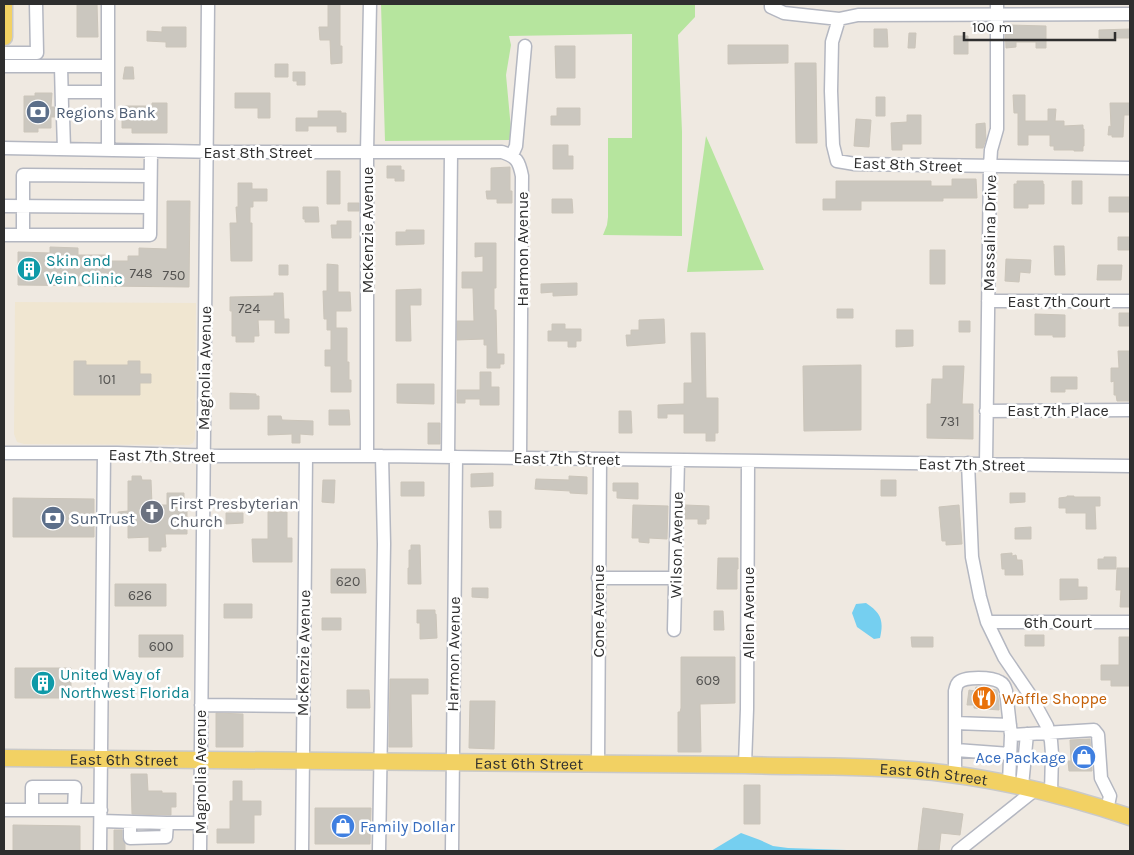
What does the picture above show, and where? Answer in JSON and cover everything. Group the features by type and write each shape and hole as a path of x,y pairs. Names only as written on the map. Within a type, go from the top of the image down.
{"main road":[{"path":"4,4 4,37"},
{"name":"East 6th Street","path":"4,758 852,767 955,774 1030,788 1130,817"}],"street":[{"path":"4,53 36,53 36,4"},
{"path":"108,4 108,150"},
{"name":"Magnolia Avenue","path":"200,851 208,4"},
{"name":"McKenzie Avenue","path":"367,456 367,152 370,4"},
{"path":"771,4 771,7 784,14 839,19 858,15 997,9 1130,14"},
{"name":"Massalina Drive","path":"986,463 990,166 991,150 997,129 997,9"},
{"name":"East 8th Street","path":"839,19 832,42 831,91 833,145 836,160 855,164 1130,168"},
{"path":"512,155 516,146 525,46"},
{"path":"4,66 108,66"},
{"path":"61,66 64,150"},
{"path":"62,92 108,92"},
{"name":"East 8th Street","path":"4,148 207,152 502,152 512,155"},
{"path":"4,235 150,235 150,151"},
{"name":"Harmon Avenue","path":"450,153 452,851"},
{"name":"Harmon Avenue","path":"512,155 520,164 522,176 520,458"},
{"path":"23,235 23,176 150,176"},
{"path":"4,206 150,207"},
{"name":"East 7th Court","path":"988,301 1130,301"},
{"name":"East 7th Place","path":"986,410 1130,410"},
{"name":"East 7th Street","path":"4,453 1130,466"},
{"path":"100,851 104,453"},
{"name":"McKenzie Avenue","path":"302,851 306,456"},
{"path":"379,851 384,544 382,456"},
{"name":"Cone Avenue","path":"598,764 600,459"},
{"name":"Wilson Avenue","path":"674,630 678,460"},
{"name":"Allen Avenue","path":"745,766 748,461"},
{"path":"958,851 1030,788 1052,754 1047,726 1037,707 1004,657 987,622 972,558 968,463"},
{"path":"598,578 675,578"},
{"name":"6th Court","path":"987,622 1130,622"},
{"path":"955,774 955,691 958,683 965,679 990,678 999,681 1005,686 1008,705 1010,754 1030,788"},
{"path":"201,705 303,706"},
{"path":"955,723 1008,728 1027,734 1094,730 1098,735 1101,778 1110,796 1107,810"},
{"path":"1027,734 1030,788"},
{"path":"956,750 1010,754"},
{"path":"32,810 32,787 75,787 74,810"},
{"path":"4,810 74,810 130,822 200,823"}],"shaded area":[{"path":"15,302 196,303 195,438 193,443 189,445 24,444 17,442 14,434"}],"green space":[{"path":"381,4 695,4 695,17 678,35 682,132 682,236 603,235 608,217 608,138 632,138 632,34 509,36 511,45 506,75 512,140 385,141"},
{"path":"706,136 764,270 687,272"}],"water":[{"path":"866,603 875,610 880,618 882,626 880,638 874,639 857,627 852,613 856,604"},
{"path":"741,833 773,846 851,851 711,851"}],"building":[{"path":"77,4 97,4 98,37 77,37"},
{"path":"328,4 340,4 342,63 331,64 330,40 320,40 319,27 328,27"},
{"path":"1009,25 1046,26 1046,48 1036,48 1036,42 1016,42 1016,47 1006,48 1005,28 1009,28"},
{"path":"162,27 186,27 186,47 166,47 166,42 147,41 147,31 162,32"},
{"path":"874,29 887,29 888,47 874,47"},
{"path":"1130,29 1130,38 1099,38 1099,30"},
{"path":"909,33 916,33 915,48 908,48"},
{"path":"954,36 968,36 968,54 954,54"},
{"path":"728,45 788,45 788,63 728,64"},
{"path":"555,46 575,46 575,78 556,78"},
{"path":"795,63 816,63 817,143 796,143"},
{"path":"275,64 288,64 288,77 275,77"},
{"path":"125,67 133,67 134,79 123,79"},
{"path":"293,72 305,72 305,85 297,85 297,81 293,81"},
{"name":"Regions Bank","path":"35,93 52,93 51,107 54,107 55,117 51,117 51,128 38,128 38,132 24,132 24,96 35,96"},
{"path":"235,93 270,93 270,118 258,118 258,108 235,108"},
{"path":"1013,95 1025,95 1025,121 1048,121 1048,109 1056,109 1055,121 1064,121 1064,126 1083,125 1083,151 1054,150 1054,146 1050,146 1050,135 1028,135 1028,145 1018,145 1018,113 1014,113"},
{"path":"876,97 885,97 885,116 876,116"},
{"path":"152,103 167,103 167,133 132,133 132,128 122,128 122,106 152,106"},
{"path":"1110,103 1130,103 1130,115 1124,115 1123,137 1108,135 1109,126 1111,127"},
{"path":"557,108 580,108 580,125 551,125 551,116 557,116"},
{"path":"318,111 341,111 341,113 346,113 346,132 337,132 337,126 308,126 308,131 296,131 296,118 318,118"},
{"path":"907,115 921,115 921,144 902,144 902,150 892,150 891,123 907,122"},
{"path":"856,119 871,120 869,147 854,146"},
{"path":"985,123 986,139 983,148 976,148 976,124"},
{"path":"553,145 568,145 568,156 573,156 573,169 553,169"},
{"path":"387,166 401,166 401,170 404,170 404,181 395,181 395,178 387,178"},
{"path":"510,167 512,203 497,203 497,199 487,199 486,191 491,191 491,168"},
{"path":"327,171 340,171 340,204 327,204"},
{"path":"952,179 976,179 977,198 943,198 943,201 861,201 861,210 823,210 823,199 836,199 836,181 931,181 931,186 952,186"},
{"path":"1017,181 1043,181 1044,204 1028,204 1028,208 1014,208 1014,184 1017,184"},
{"path":"1072,181 1082,181 1082,204 1072,204"},
{"path":"238,183 252,183 252,189 267,189 267,201 253,201 253,207 250,207 252,261 231,261 230,223 237,223"},
{"path":"1109,197 1130,197 1130,212 1109,212"},
{"path":"552,199 572,199 573,213 552,213"},
{"path":"167,201 190,201 189,287 18,285 18,252 50,253 50,247 78,248 78,255 106,255 106,261 128,261 128,256 139,256 139,248 167,249"},
{"path":"348,203 359,203 359,211 348,211"},
{"path":"303,207 318,207 319,222 305,222 305,219 303,219"},
{"path":"337,221 351,221 351,238 332,238 331,225 337,225"},
{"path":"406,230 424,230 424,244 396,245 396,232 406,232"},
{"path":"1118,237 1130,237 1130,250 1118,250"},
{"path":"475,243 496,243 494,310 496,310 497,354 504,354 504,364 500,364 500,368 487,368 487,345 484,345 484,339 457,340 457,321 474,321 473,288 462,288 462,272 483,272 483,256 475,257"},
{"path":"1054,246 1064,246 1065,275 1055,275"},
{"path":"930,250 945,250 945,284 930,284"},
{"path":"1006,259 1031,260 1030,273 1020,272 1019,282 1005,281"},
{"path":"327,264 338,265 338,292 350,292 351,311 336,311 336,328 347,328 347,362 349,362 351,392 331,392 331,366 325,366 325,350 331,350 331,330 327,330 327,319 324,319 323,291 327,291"},
{"path":"279,265 288,265 288,275 279,275"},
{"path":"1098,265 1122,265 1121,280 1097,280"},
{"path":"577,283 577,295 553,296 553,292 541,293 541,284"},
{"path":"421,289 421,305 410,305 411,341 396,341 396,290"},
{"path":"274,293 283,293 284,319 289,319 289,333 275,333 275,320 258,320 259,336 254,336 254,342 236,342 236,336 232,336 230,297 274,296"},
{"path":"837,309 853,309 853,318 837,318"},
{"path":"1119,313 1130,313 1130,326 1119,326"},
{"path":"1035,314 1065,315 1065,337 1035,335"},
{"path":"664,319 665,343 627,346 626,335 631,335 631,330 639,330 639,320"},
{"path":"959,321 970,321 970,332 959,332"},
{"path":"552,324 565,324 565,329 581,329 581,341 576,341 576,347 568,347 568,341 548,341 548,331 552,331"},
{"path":"896,330 913,330 913,346 896,347"},
{"path":"691,333 705,333 706,398 718,398 718,433 715,433 715,441 706,441 706,433 684,433 684,414 667,414 667,418 658,418 658,405 684,404 684,383 692,383"},
{"path":"1118,351 1130,351 1130,401 1117,401 1116,395 1114,395 1114,381 1111,382 1111,368 1119,368"},
{"path":"74,361 86,361 86,365 128,365 128,361 140,361 140,374 151,374 151,383 140,383 140,395 74,395"},
{"path":"861,365 861,430 804,431 803,366"},
{"path":"943,366 964,366 962,404 973,404 973,439 927,438 927,404 931,404 932,379 943,379"},
{"path":"480,372 491,372 491,387 499,387 499,405 480,405 480,399 465,399 465,403 457,403 457,390 480,390"},
{"path":"1051,377 1077,377 1077,389 1065,389 1065,392 1051,392"},
{"path":"397,384 434,384 434,404 397,403"},
{"path":"230,393 256,394 256,396 259,396 259,409 230,409"},
{"path":"329,410 349,410 350,425 329,425"},
{"path":"619,411 631,411 632,433 619,433"},
{"path":"268,416 281,416 282,420 313,421 313,435 300,434 300,443 292,443 292,434 268,435"},
{"path":"428,423 440,423 440,444 428,444"},
{"path":"493,473 493,486 471,487 471,474"},
{"path":"132,476 141,476 142,480 151,480 152,505 167,505 167,493 184,493 184,505 187,505 187,534 165,534 166,547 161,547 161,551 149,551 149,537 128,538 128,523 118,523 118,512 128,511 128,481 132,481"},
{"path":"569,476 587,477 587,494 535,489 536,479 569,480"},
{"path":"323,480 335,480 334,503 322,502"},
{"path":"881,480 896,480 896,496 881,496"},
{"path":"401,482 424,482 424,496 401,496"},
{"path":"613,483 638,483 638,499 617,498 617,491 613,491"},
{"path":"1010,493 1025,493 1025,502 1010,503"},
{"path":"1067,496 1100,497 1100,506 1095,506 1096,529 1086,529 1086,513 1066,513 1066,508 1059,508 1059,498"},
{"name":"SunTrust","path":"13,498 94,499 94,537 13,537"},
{"path":"633,505 668,506 667,539 649,538 649,543 639,542 639,538 632,538"},
{"path":"685,505 709,506 709,519 706,519 706,524 698,524 698,519 685,519"},
{"path":"959,505 962,544 946,545 946,541 942,541 939,507"},
{"path":"489,511 501,511 501,528 490,528"},
{"path":"268,512 287,512 287,538 292,538 292,562 253,562 252,539 268,539"},
{"path":"226,513 243,513 243,523 226,524"},
{"path":"1031,527 1031,539 1015,539 1015,528"},
{"path":"411,545 420,545 421,584 408,584 409,550 411,550"},
{"path":"1012,553 1012,556 1016,555 1017,560 1022,560 1023,575 1005,575 1005,569 1002,569 1001,554"},
{"path":"1104,557 1116,557 1116,569 1098,569 1098,559 1104,559"},
{"path":"718,558 738,558 737,589 717,589"},
{"path":"1117,568 1130,568 1130,607 1120,607 1121,590 1116,590"},
{"path":"331,569 365,569 366,593 331,593"},
{"path":"1060,579 1078,579 1078,587 1087,587 1087,599 1060,600"},
{"path":"115,584 166,584 166,606 115,606"},
{"path":"472,588 488,588 488,598 472,597"},
{"path":"224,604 252,604 252,618 224,618"},
{"path":"417,610 435,610 437,638 420,639 420,623 417,623"},
{"path":"714,611 723,611 724,630 714,630"},
{"path":"322,618 341,618 341,630 322,630"},
{"path":"139,635 183,635 183,657 139,657"},
{"path":"1025,635 1044,635 1044,646 1025,646"},
{"path":"911,637 933,637 933,647 912,647"},
{"path":"1119,637 1130,637 1130,686 1111,686 1111,680 1101,680 1101,665 1119,665"},
{"path":"681,657 735,657 735,703 700,704 701,752 678,752 678,712 680,712 681,708"},
{"name":"United Way of Northwest Florida","path":"15,668 71,668 71,698 15,698"},
{"path":"390,679 428,679 428,694 411,694 412,747 389,747"},
{"name":"Waffle Shoppe","path":"976,687 997,690 999,710 974,708 974,705 967,705 969,690 975,691"},
{"path":"347,690 369,690 370,708 347,708"},
{"path":"470,701 495,701 494,749 469,748"},
{"path":"216,713 243,714 243,747 216,747"},
{"name":"Ace Package","path":"1090,739 1092,771 1069,771 1068,761 1071,761 1070,740"},
{"path":"131,774 147,774 148,791 176,793 176,807 171,807 171,815 132,814"},
{"path":"233,781 242,781 242,801 261,801 261,815 254,815 254,843 217,843 217,829 230,829 230,801 233,801"},
{"path":"744,785 760,785 760,824 744,824"},
{"name":"Family Dollar","path":"315,808 371,808 370,844 315,844"},
{"path":"923,808 963,814 960,835 941,833 939,851 918,850"},
{"path":"13,825 80,826 80,851 13,851"},
{"path":"114,830 122,830 125,851 114,851"}],"place":[{"name":"Regions Bank","path":"38,112"},
{"name":"Skin and Vein Clinic","path":"29,269"},
{"name":"First Presbyterian Church","path":"152,512"},
{"name":"SunTrust","path":"53,518"},
{"name":"United Way of Northwest Florida","path":"43,683"},
{"name":"Waffle Shoppe","path":"984,698"},
{"name":"Ace Package","path":"1084,757"},
{"name":"Family Dollar","path":"343,826"}]}
